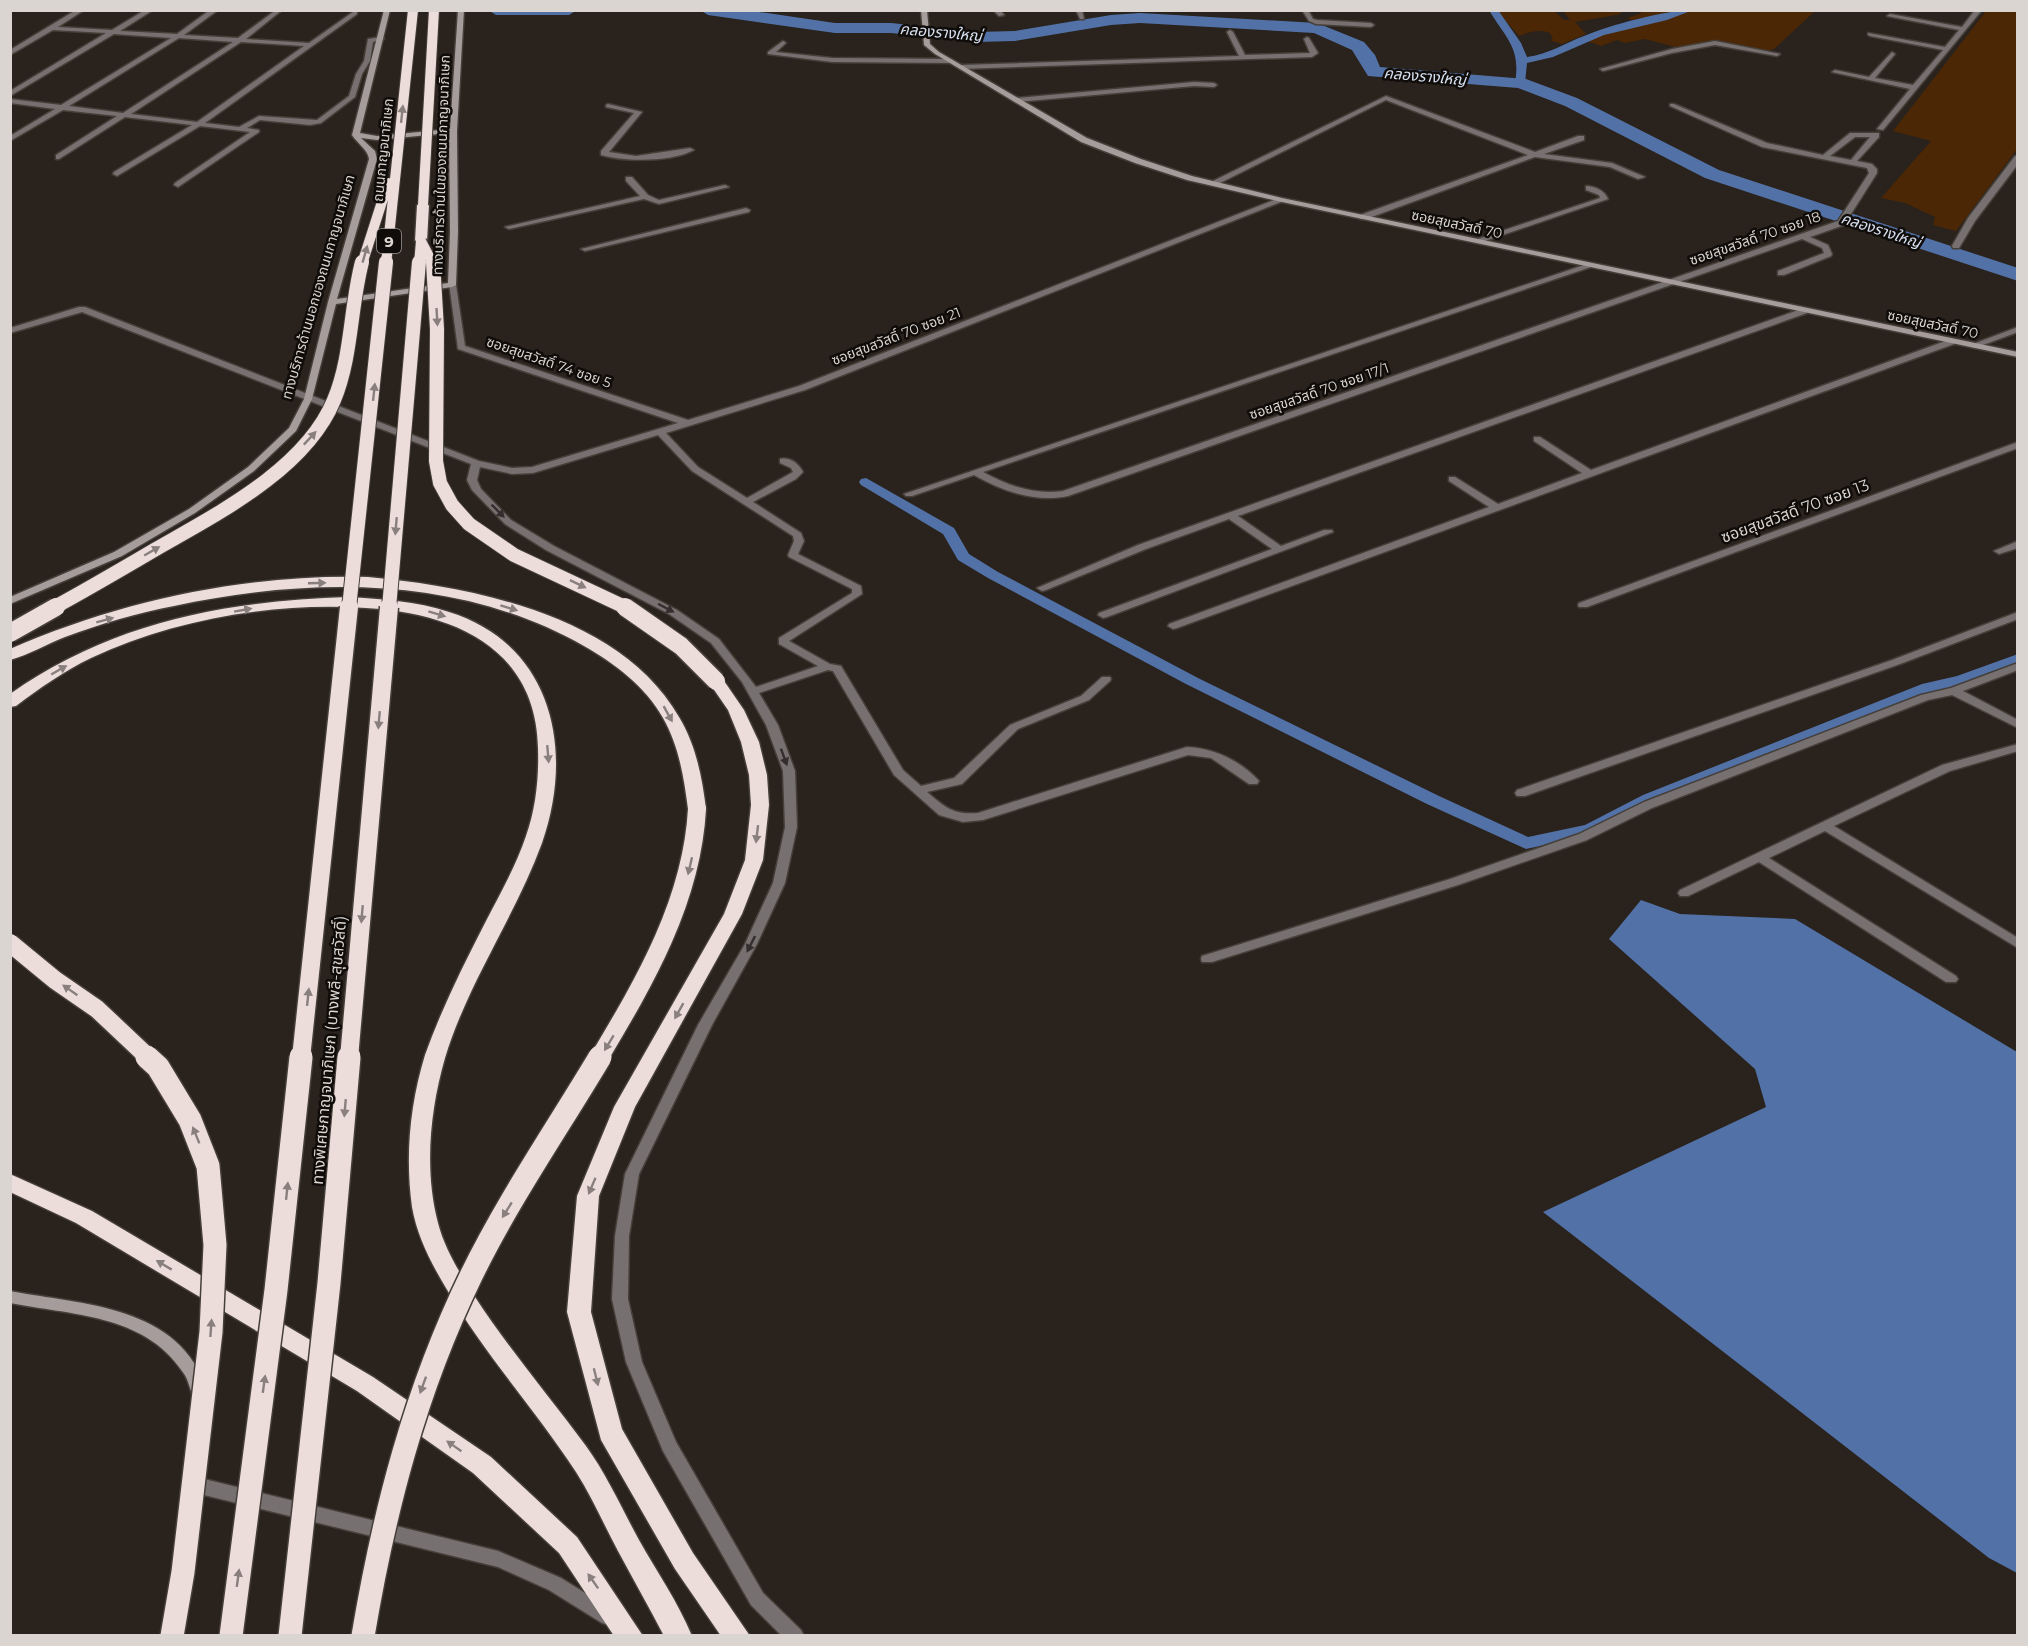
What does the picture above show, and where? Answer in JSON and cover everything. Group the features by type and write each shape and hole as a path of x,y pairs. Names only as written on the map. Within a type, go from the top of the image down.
{"highway":[{"name":"ถนนกาญจนาภิเษก","path":"365,471 413,10"},
{"name":"9","path":"421,241 429,65 434,10"},
{"path":"10,633 199,524 250,491 290,460 319,428 333,403 340,379 359,275 398,154"},
{"path":"421,241 431,256 435,287 438,341 435,460 440,483 451,503 467,522 487,539 614,601 652,625 697,659 736,710 750,742 758,775 760,805 754,860 733,914 625,1107 588,1196 579,1312 610,1432 684,1561 737,1635"},
{"name":"ทางพิเศษกาญจนาภิเษก (บางพลี-สุขสวัสดิ์)","path":"290,1635 329,1283 421,241"},
{"name":"ทางพิเศษกาญจนาภิเษก (บางพลี-สุขสวัสดิ์)","path":"231,1635 276,1290 365,471"},
{"path":"10,655 73,628 160,605 231,591 312,583 366,582 417,586 511,608 560,626 609,653 639,679 664,706 680,736 694,775 697,808 689,870 665,937 613,1037 498,1226 453,1311 423,1383 402,1450 375,1558 363,1635"},
{"path":"10,702 79,659 129,637 249,608 310,602 363,602 421,609 465,622 503,645 529,675 540,700 549,760 537,828 517,880 481,950 442,1036 423,1098 419,1143 424,1213 439,1258 480,1325 588,1469 679,1635"},
{"path":"10,943 55,980 98,1009 158,1067 190,1120 208,1166 215,1245 212,1332 183,1572 172,1635"},
{"path":"10,1182 84,1217 365,1383 482,1465 568,1545 628,1632"}],"main road":[{"path":"387,10 381,39 371,60 366,97 356,135 377,138 453,131"},
{"name":"ซอยสุขสวัสดิ์ 70","path":"924,10 927,45 1084,140 1138,161 1282,200 2018,355"},
{"name":"ทางบริการด้านในของถนนกาญจนาภิเษก","path":"452,285 453,131 460,11"},
{"name":"ทางบริการด้านนอกของถนนกาญจนาภิเษก","path":"10,601 118,554 192,511 251,469 293,429 308,399 332,302 374,156 360,143 356,135"},
{"path":"332,302 452,285"},
{"path":"10,1297 112,1315 141,1327 184,1360 198,1385 204,1422 196,1554 184,1635"}],"street":[{"path":"10,52 81,10"},
{"path":"10,94 150,10"},
{"path":"10,139 177,37 215,10"},
{"path":"1079,10 1082,18"},
{"path":"1305,10 1311,20 1316,22 1371,25"},
{"path":"1881,129 1979,10"},
{"path":"59,157 240,40 279,11"},
{"path":"117,174 200,123 355,13"},
{"path":"1890,16 1964,29"},
{"path":"52,28 311,45"},
{"path":"1230,32 1243,57"},
{"path":"1870,34 1948,49"},
{"path":"961,67 1312,55 1315,53 1307,39"},
{"path":"783,43 770,53 832,60 951,61"},
{"path":"1603,69 1710,44 1731,45 1777,54"},
{"path":"1871,79 1892,54"},
{"path":"352,97 359,74 371,60"},
{"path":"1835,72 1916,87"},
{"path":"1017,100 1194,84 1214,85"},
{"path":"242,128 259,118 315,123 352,97 366,97"},
{"path":"1213,183 1386,98 1535,155 1612,165 1641,177"},
{"path":"10,101 242,128 257,132 178,185"},
{"path":"1672,105 1765,146 1823,158 1852,163 1876,135 1853,135 1823,158"},
{"path":"608,106 637,109 639,112 604,153 611,156 633,157 690,150"},
{"path":"1363,217 1581,138"},
{"path":"1956,246 1971,220 2018,158"},
{"name":"ซอยสุขสวัสดิ์ 70 ซอย 18","path":"1670,282 1844,220 1873,173 1873,169 1869,166 1852,163"},
{"path":"629,179 645,197 652,201 666,201 725,187"},
{"path":"1476,241 1604,199 1602,194 1589,188"},
{"path":"509,227 645,197"},
{"name":"ซอยสุขสวัสดิ์ 70 ซอย 21","path":"476,462 512,471 538,469 802,388 1282,200"},
{"path":"585,249 746,210"},
{"path":"1781,273 1828,254 1825,247 1802,236"},
{"path":"909,494 1590,266"},
{"name":"ซอยสุขสวัสดิ์ 70 ซอย 17/1","path":"975,472 1010,488 1044,494 1065,494 1670,282"},
{"name":"ซอยสุขสวัสดิ์ 74 ซอย 5","path":"452,285 461,347 688,423"},
{"path":"10,331 82,309 308,399 476,462 472,480 477,490 508,522 550,548 673,612 715,641 753,691 772,725 789,771 791,827 779,883 751,944 705,1025 632,1174 622,1236 620,1299 634,1362 669,1446 756,1599 795,1635"},
{"path":"1042,588 1231,516 1804,311"},
{"path":"1972,346 2018,329"},
{"path":"1173,626 1951,342"},
{"path":"660,432 695,469 796,535 798,541 793,555 857,588 857,594 784,638 783,642 827,667 837,668 898,772 943,812 963,818 979,817 1187,751 1202,750 1215,754 1253,781"},
{"path":"1537,439 1590,474"},
{"name":"ซอยสุขสวัสดิ์ 70 ซอย 13","path":"1583,605 2018,445"},
{"path":"747,502 798,472 795,466 783,461"},
{"path":"1452,479 1497,508"},
{"path":"1231,516 1280,550"},
{"path":"1103,615 1328,532"},
{"path":"1998,551 2018,544"},
{"path":"1521,793 1896,662 2018,615"},
{"path":"1207,959 1454,882 1563,844 1597,831 1648,805 1925,697 1954,691 2018,666"},
{"path":"753,691 827,667"},
{"path":"918,790 958,781 1014,727 1085,699 1106,679"},
{"path":"1954,691 2018,725"},
{"path":"1684,893 1946,768 2018,747"},
{"path":"1824,825 2018,944"},
{"path":"1759,857 1951,979"},
{"path":"200,1486 498,1559 531,1570 567,1590 628,1632"}],"shaded area":[{"path":"1497,11 1554,11 1564,20 1570,20 1563,11 1625,11 1617,15 1575,22 1586,34 1562,44 1549,40 1553,39 1550,33 1542,31 1519,36"},
{"path":"1636,11 1815,11 1774,49 1767,51 1715,43 1679,48 1645,39 1625,43 1617,40 1601,46 1582,39 1640,24 1627,18 1642,13"},
{"path":"1986,11 2017,11 2017,149 1956,231 1933,225 1935,217 1905,203 1881,198 1931,141 1893,131"}],"water":[{"path":"1641,900 1680,914 1795,919 2017,1052 2017,1573 1989,1558 1543,1212 1766,1107 1755,1069 1609,939"}],"waterway":[{"name":"คลองรางใหญ่","path":"496,10 569,10"},
{"name":"คลองรางใหญ่","path":"708,10 835,28 891,28 976,37 1015,36 1111,20 1140,18 1317,28 1358,46 1366,55 1374,72 1520,83 1571,102 1712,174 2018,275"},
{"path":"1493,10 1520,50 1522,59 1520,83"},
{"path":"1524,60 1549,55 1601,33 1689,10"},
{"path":"866,482 949,531 963,557 993,575 1192,681 1433,800 1526,843 1590,830 1649,799 1928,688 1962,680 2018,659"}]}
